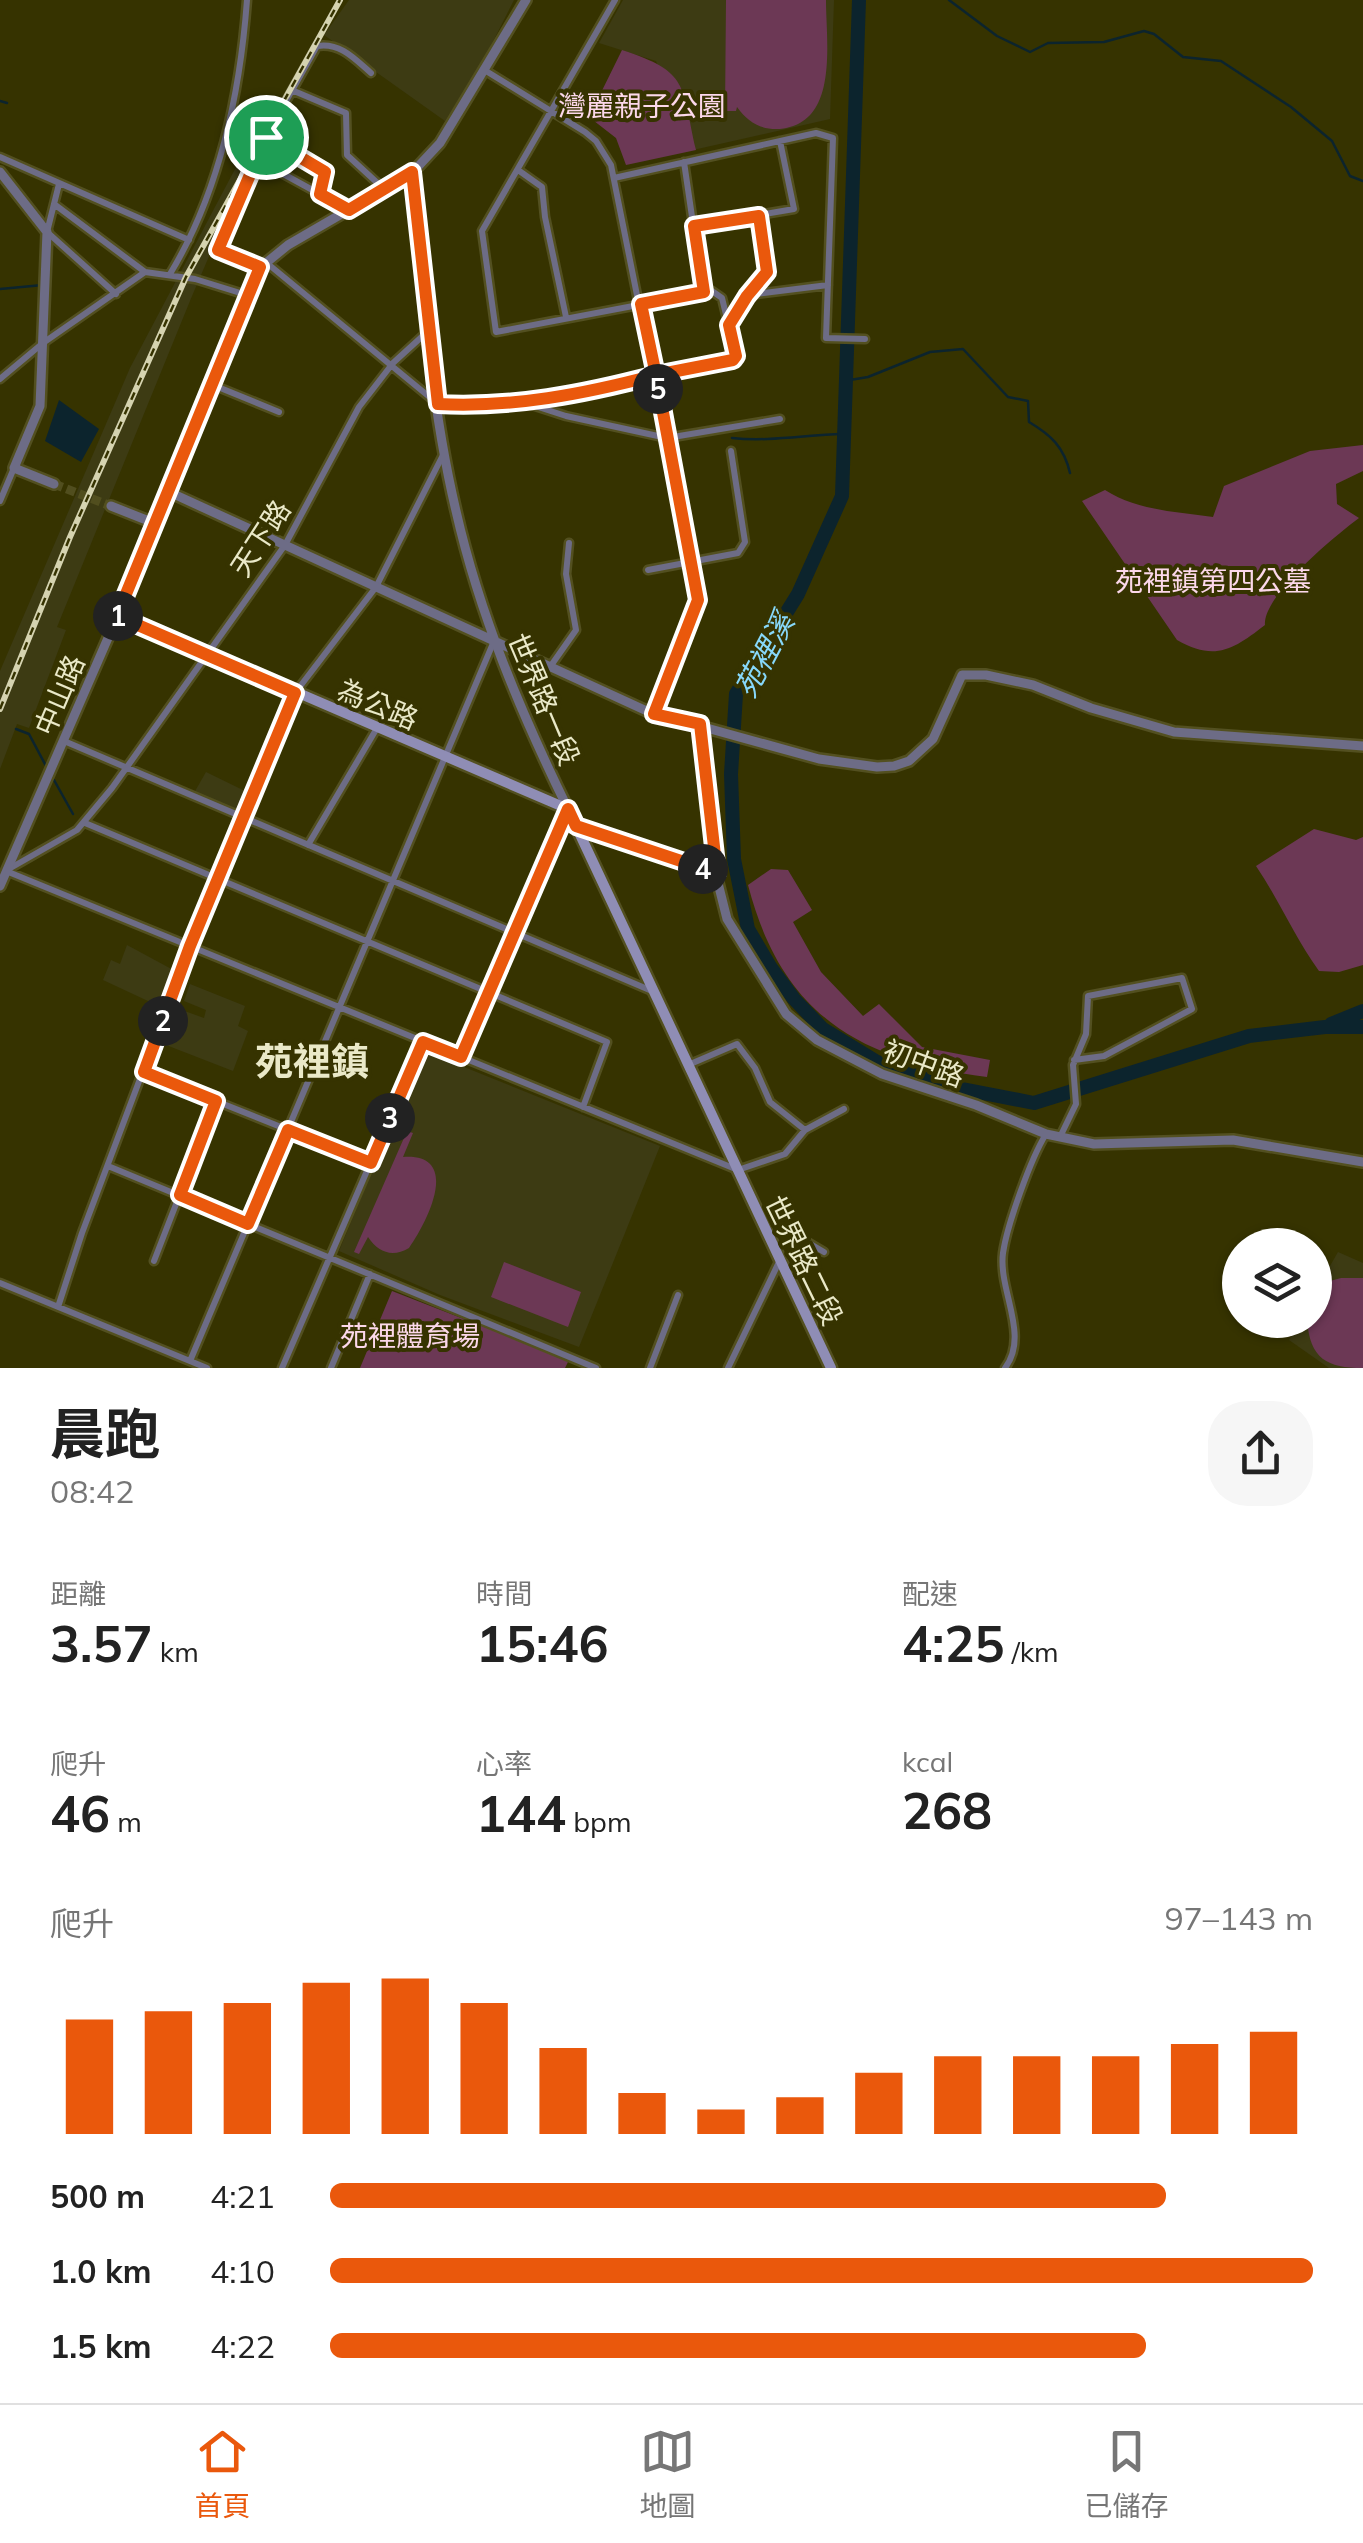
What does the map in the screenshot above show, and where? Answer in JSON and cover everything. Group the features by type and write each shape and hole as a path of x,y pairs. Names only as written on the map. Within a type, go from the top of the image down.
{"main road":[{"name":"為公路","path":"117,616 568,809"},
{"name":"世界路一段","path":"568,809 738,1170"},
{"name":"世界路二段","path":"738,1170 830,1368"}],"street":[{"path":"170,274 189,240 232,106 243,59 247,0"},
{"path":"264,265 288,244 412,172 440,143 526,0"},
{"path":"372,73 342,49 316,46 254,158 218,250 264,265 438,404 485,406 525,402 716,364 736,356 722,298 712,291 496,332 482,231 614,0"},
{"path":"486,72 596,141 607,155 614,178 698,600 652,713"},
{"path":"294,91 346,113 347,155 384,189"},
{"path":"614,178 816,134 833,138 826,338 865,339"},
{"path":"266,137 325,172 320,194"},
{"path":"694,226 794,209 780,142"},
{"path":"0,158 189,240"},
{"path":"254,158 349,210"},
{"path":"684,162 704,292"},
{"path":"518,170 542,186 544,217 566,317"},
{"path":"0,172 47,232 116,294"},
{"path":"412,172 428,331"},
{"path":"0,500 40,406 47,232 58,184"},
{"path":"54,204 145,272 203,281 250,296"},
{"path":"729,325 767,272 759,216"},
{"name":"中山路","path":"0,886 264,265"},
{"path":"0,380 43,343 145,272"},
{"path":"747,296 828,286"},
{"name":"天下路","path":"6,871 84,823 285,545 358,408 391,366 428,331"},
{"name":"世界路一段","path":"428,331 444,453 468,560 527,725 568,809"},
{"path":"212,385 279,412"},
{"path":"525,402 566,416 667,438 780,419"},
{"path":"648,570 743,549 731,451"},
{"path":"58,1307 190,946 295,693 376,587 444,453"},
{"path":"14,468 54,484"},
{"path":"167,491 652,713 820,759 894,766 909,761 933,740 962,675 1033,685 1092,708 1174,732 1363,746"},
{"path":"111,506 154,523"},
{"path":"550,667 576,630 566,574 569,543"},
{"path":"190,1361 494,641"},
{"name":"初中路","path":"706,727 717,873 727,919 786,1014 818,1040 882,1074 1046,1134 1094,1144 1233,1140 1363,1162"},
{"path":"308,845 378,728"},
{"path":"64,742 654,992"},
{"path":"461,1057 568,809"},
{"path":"84,823 607,1042 583,1107"},
{"path":"576,826 717,873"},
{"path":"6,871 738,1170 785,1154 805,1130 844,1108"},
{"path":"1060,1137 1076,1104 1073,1062 1086,1034 1088,996 1182,978 1192,1009 1104,1056 1073,1062"},
{"path":"282,1368 423,1042"},
{"path":"688,1066 737,1044 755,1068 770,1102 805,1130"},
{"path":"144,1072 371,1163"},
{"path":"154,1261 216,1101"},
{"path":"1005,1368 1013,1356 1015,1338 1003,1254 1031,1164 1046,1134"},
{"path":"108,1166 596,1368"},
{"path":"792,1233 824,1252"},
{"path":"728,1368 779,1262"},
{"path":"331,1368 370,1274"},
{"path":"0,1284 207,1368"},
{"path":"650,1368 678,1296"},
{"path":"571,1368 574,1359"}],"shaded area":[{"path":"349,0 514,0 481,65 445,121 324,35"},
{"path":"623,0 834,0 830,119 693,150 656,61 599,43"},
{"path":"263,126 269,130 234,198 192,296 57,627 66,630 29,728 17,724 0,769 0,671 130,368 234,171"},
{"path":"206,772 247,792 239,811 194,793"},
{"path":"127,945 177,972 163,1008 103,980 111,960 120,964"},
{"path":"190,984 245,1006 238,1026 248,1031 233,1071 166,1045 179,1009 204,1018 206,1010 184,1001"},
{"path":"422,1050 660,1146 579,1347 440,1295 339,1251"},
{"path":"1338,1252 1363,1263 1363,1368 1329,1368 1289,1340 1332,1338 1332,1262"}],"green space":[{"path":"726,0 826,0 825,80 811,114 797,125 764,128 737,107 736,111 725,111"},
{"name":"灣麗親子公園","path":"622,50 660,66 679,84 696,150 626,165 616,138 589,117"},
{"name":"苑裡鎮第四公墓","path":"1363,445 1363,471 1336,484 1337,504 1359,518 1287,583 1267,613 1265,625 1224,650 1202,650 1177,640 1082,501 1105,490 1143,506 1213,517 1224,486 1310,451"},
{"path":"1314,829 1356,840 1363,837 1363,965 1339,972 1319,971 1256,866"},
{"path":"771,869 788,870 812,910 793,922 821,972 863,1016 879,1004 922,1047 990,1060 987,1077 901,1058 865,1043 833,1024 805,999 782,968 763,930 748,885"},
{"path":"407,1131 413,1133 403,1157 421,1159 432,1166 436,1177 424,1222 409,1248 403,1251 386,1252 368,1237 359,1254 354,1252"},
{"path":"504,1262 581,1292 568,1327 491,1297"},
{"path":"1363,1278 1363,1368 1330,1363 1312,1344 1310,1338 1332,1338 1332,1280"},
{"name":"苑裡體育場","path":"392,1291 569,1360 565,1368 360,1368"}],"water":[{"path":"59,400 99,429 81,462 45,441"}],"waterway":[{"name":"苑裡溪","path":"859,0 842,496 798,594 736,694 731,774 734,859 748,929 794,999 823,1029 877,1062 952,1087 1034,1103 1249,1036 1363,1027"},
{"path":"949,0 997,36 1030,52 1048,43 1104,42 1144,31 1154,34 1183,57 1221,61 1291,107 1332,141 1350,176 1363,181"},
{"path":"0,101 7,103"},
{"path":"0,289 43,285"},
{"path":"844,381 868,377 930,352 963,349 1008,397 1028,401 1029,422 1056,443 1070,473"},
{"path":"732,438 842,434"},
{"path":"16,729 29,734 46,766"},
{"path":"54,780 73,814"},
{"path":"1331,1024 1363,1011"}],"tunnel":[{"path":"54,484 111,506"}],"railway":[{"path":"0,709 70,537 186,277 340,0"}],"district":[{"name":"苑裡鎮","path":"312,1061"}],"route":[{"path":"266,137 218,250 260,267 117,616 295,693 190,946 144,1072 216,1101 180,1195 248,1224 288,1130 371,1163 423,1042 461,1057 568,809 576,826 717,873 700,724 654,714 698,600 656,375 733,360 736,356 729,325 767,272 759,216 694,226 704,292 641,304 656,375 547,399 485,406 438,404 412,172 349,210 320,194 325,172 266,137"}]}
